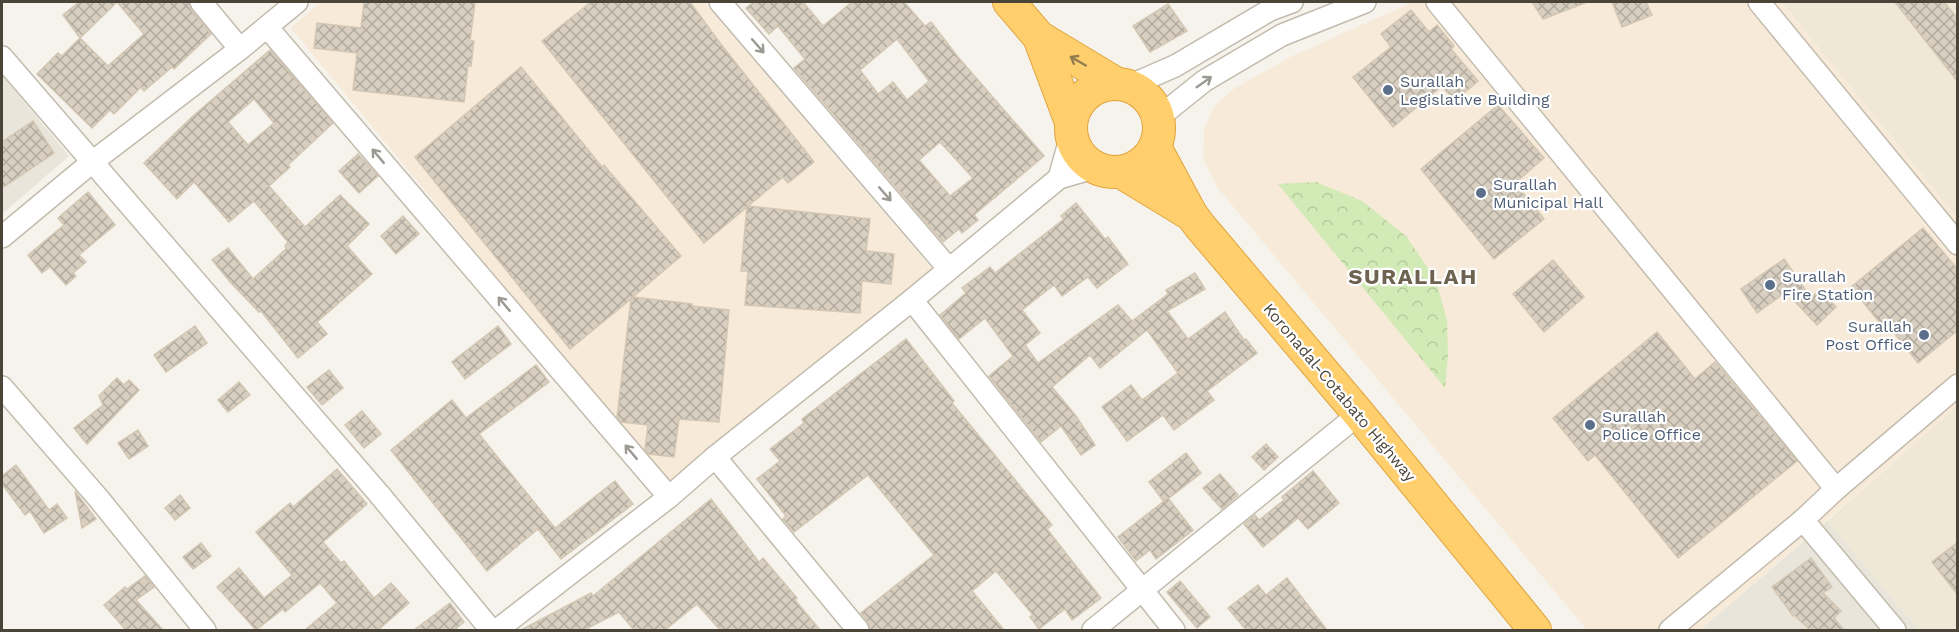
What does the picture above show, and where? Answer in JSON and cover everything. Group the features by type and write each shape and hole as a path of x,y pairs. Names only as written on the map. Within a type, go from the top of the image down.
{"highway":[{"path":"1009,2 1039,38 1079,154 1191,214"},
{"path":"1039,38 1123,85 1142,93 1152,104 1156,132 1147,159 1135,168 1108,170"},
{"path":"1071,129 1075,109 1082,98 1105,85 1123,85"},
{"name":"Koronadal-Cotabato Highway","path":"1156,132 1191,214 1359,414 1535,630"}],"street":[{"path":"201,2 240,49"},
{"path":"2,237 92,163 297,2"},
{"path":"720,2 950,269"},
{"path":"1123,85 1175,66 1267,6 1292,2"},
{"path":"1156,132 1204,81 1282,35 1365,2"},
{"path":"1437,2 1836,489"},
{"path":"1759,2 1958,244"},
{"path":"1267,6 1282,35"},
{"path":"267,27 669,497"},
{"path":"2,57 379,494 491,630"},
{"path":"1059,178 1071,129"},
{"path":"497,630 669,497 1059,178 1108,170"},
{"path":"912,300 1174,630"},
{"path":"1670,630 1803,520 1958,385"},
{"path":"2,387 99,499 206,630"},
{"path":"1093,630 1359,414"},
{"path":"715,458 858,630"},
{"path":"1803,520 1895,630"}],"shaded area":[{"path":"321,2 704,2 932,269 668,485 291,28"},
{"path":"1413,2 1782,2 1957,217 1957,407 1700,630 1587,630 1217,187 1203,159 1204,129 1214,106 1235,88 1292,56"},
{"path":"1782,2 1957,2 1957,217"},
{"path":"2,75 69,156 2,214"},
{"path":"1957,407 1957,630 1919,630 1827,521"},
{"path":"1827,521 1919,630 1700,630"}],"green space":[{"path":"1316,182 1362,201 1406,236 1436,280 1447,321 1448,356 1445,388 1278,184"}],"building":[{"path":"79,2 117,2 80,38 63,15"},
{"path":"117,2 189,2 191,10 211,34 174,69 172,67 144,91 141,87 114,114 110,110 92,128 37,74 58,53 62,56 80,38 108,66 144,34"},
{"path":"364,2 475,2 470,41 474,41 471,66 468,65 464,102 353,90 357,53 314,48 317,23 361,28"},
{"path":"591,2 690,2 814,162 788,183 783,177 748,206 870,219 866,251 894,254 891,284 862,281 860,313 745,305 748,271 741,271 747,207 704,243 542,41"},
{"path":"754,2 803,2 823,26 852,2 904,2 925,26 931,22 958,57 1044,156 974,215 978,220 962,233 959,229 943,242 794,68 805,59 778,26 769,34 746,8","holes":["897,39 929,81 907,100 893,82 878,94 860,70","940,142 973,178 950,196 919,160"]},
{"path":"1532,2 1585,2 1585,3 1543,19"},
{"path":"1612,2 1646,2 1652,15 1622,27"},
{"path":"1895,2 1944,2 1958,19 1958,82"},
{"path":"1168,4 1187,31 1150,52 1133,26"},
{"path":"1411,10 1429,32 1437,25 1454,46 1451,49 1478,81 1455,101 1442,86 1393,127 1353,77 1391,47 1381,34"},
{"path":"270,50 333,123 269,186 305,227 340,195 369,224 347,246 372,274 317,322 327,334 298,358 261,311 259,312 231,283 212,260 228,248 253,279 286,249 288,242 254,201 229,222 194,182 177,199 144,163 193,116","holes":["254,99 274,123 248,145 228,122"]},
{"path":"521,67 602,167 604,165 681,256 633,297 729,310 719,422 679,419 674,457 649,454 645,449 648,425 621,422 617,417 631,299 570,349 415,157"},
{"name":"Surallah Municipal Hall","path":"1498,105 1544,158 1515,183 1544,219 1494,259 1421,169"},
{"path":"33,121 54,153 2,188 2,142"},
{"path":"358,154 378,176 359,193 339,171"},
{"path":"88,192 115,225 79,255 86,262 73,273 76,276 66,285 50,267 42,273 28,255 64,225 58,218"},
{"path":"1076,203 1105,239 1108,237 1128,264 1097,288 1088,277 1062,296 1054,285 1022,310 1040,333 1025,345 1038,363 1118,305 1132,321 1168,294 1166,290 1195,273 1205,289 1167,311 1188,339 1225,312 1244,340 1246,339 1257,353 1207,391 1214,400 1174,430 1163,415 1127,441 1102,407 1131,385 1142,400 1178,373 1147,330 1100,368 1090,355 1052,387 1076,416 1095,445 1081,455 1061,426 1041,442 989,376 1013,356 985,318 959,339 940,315 966,293 962,288 990,267 995,273 1064,219 1061,216"},
{"path":"403,216 419,234 396,254 381,236"},
{"path":"1923,228 1958,270 1958,330 1918,363 1888,325 1884,328 1851,287"},
{"path":"1784,259 1811,298 1820,290 1836,307 1817,325 1786,292 1757,313 1741,289"},
{"path":"1553,260 1584,297 1544,332 1513,294"},
{"path":"195,326 207,343 166,372 154,355"},
{"path":"498,326 511,344 465,379 452,362"},
{"path":"1657,332 1695,379 1715,362 1797,461 1678,558 1595,455 1588,461 1553,418"},
{"path":"906,339 954,401 952,403 1052,525 1047,529 1101,598 1072,620 1065,609 1039,629 1030,617 1033,615 996,571 972,591 1004,630 870,630 868,622 861,613 934,555 868,475 794,532 783,519 786,516 757,479 780,461 770,449 804,423 802,419"},
{"path":"536,365 549,382 479,434 555,528 615,481 633,504 561,559 538,529 487,571 391,450 452,400 466,418"},
{"path":"329,370 343,388 322,405 307,387"},
{"path":"117,378 124,385 129,380 139,390 87,444 74,428 103,405 99,396"},
{"path":"239,382 250,395 228,412 218,400"},
{"path":"362,411 381,434 364,448 345,425"},
{"path":"138,430 148,446 129,459 118,443"},
{"path":"1266,444 1278,457 1264,470 1252,457"},
{"path":"1186,453 1201,473 1164,502 1149,482"},
{"path":"16,465 49,510 57,504 67,518 44,533 30,511 25,515 2,484 2,476"},
{"path":"337,469 367,504 323,542 341,563 344,561 374,598 391,583 409,603 378,630 305,630 337,603 320,583 285,612 283,609 256,630 217,587 239,568 264,598 292,575 256,532 290,503 293,507"},
{"path":"1313,471 1339,503 1308,529 1298,518 1263,547 1244,524 1255,515 1259,520 1284,500 1282,497"},
{"path":"1220,474 1238,495 1222,509 1203,488"},
{"path":"75,491 96,519 82,528"},
{"path":"180,495 190,508 175,520 165,508"},
{"path":"1168,498 1193,530 1156,559 1150,550 1136,561 1118,537"},
{"path":"711,499 759,562 763,558 797,598 795,600 820,630 720,630 697,604 665,630 634,630 619,612 584,630 521,630 591,593 593,596"},
{"path":"1958,542 1958,595 1932,562"},
{"path":"201,543 211,556 193,569 183,557"},
{"path":"1811,558 1832,587 1823,593 1841,611 1834,618 1844,630 1810,630 1793,616 1772,587"},
{"path":"145,576 154,587 136,600 163,630 126,630 104,605 125,587 127,589"},
{"path":"1287,578 1327,630 1246,630 1228,608 1258,585 1266,595"},
{"path":"1180,581 1210,617 1197,628 1167,592"},
{"path":"450,603 464,622 454,630 414,630"}],"place":[{"name":"Surallah Legislative Building","path":"1388,90"},
{"name":"Surallah Municipal Hall","path":"1481,193"},
{"name":"Surallah Fire Station","path":"1770,285"},
{"name":"Surallah Post Office","path":"1924,335"},
{"name":"Surallah Police Office","path":"1590,425"}],"district":[{"name":"SURALLAH","path":"1413,276"}]}
